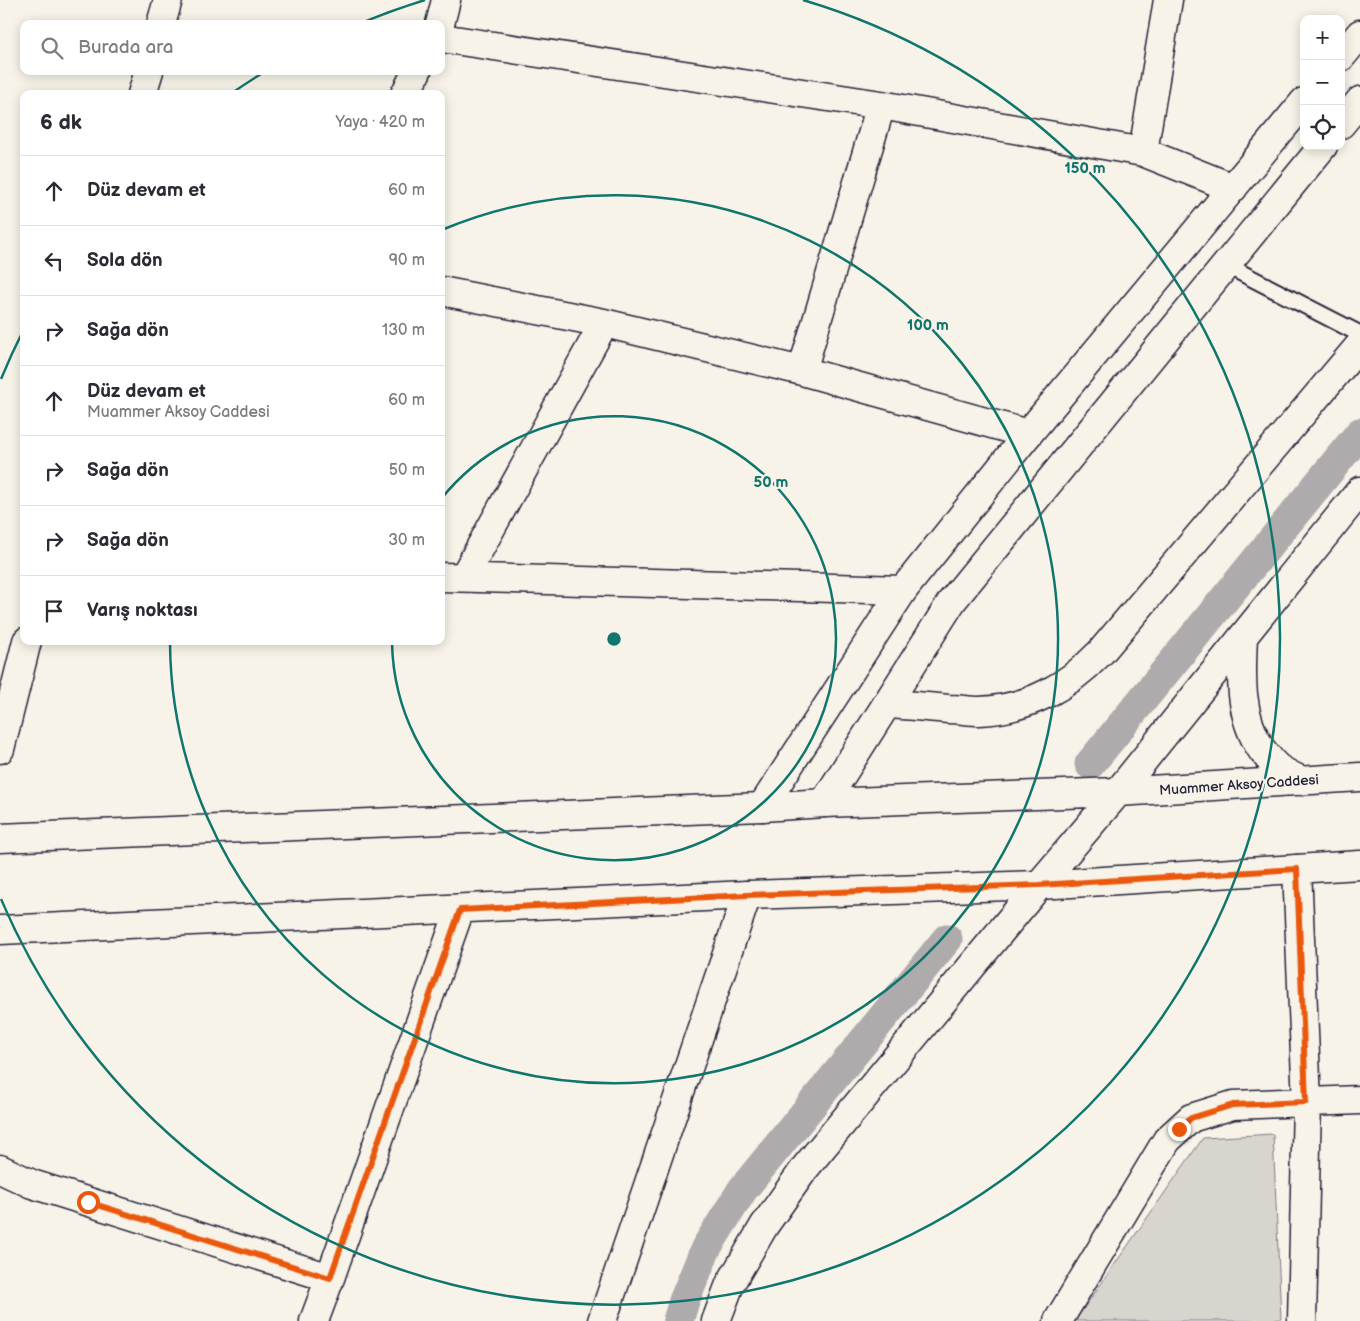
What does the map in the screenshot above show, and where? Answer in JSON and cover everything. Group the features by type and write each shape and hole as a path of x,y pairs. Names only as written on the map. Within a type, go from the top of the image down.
{"street":[{"path":"441,20 446,0"},
{"path":"1143,152 1168,0"},
{"path":"1345,52 1360,34"},
{"path":"445,39 881,105 1143,152 1233,188"},
{"path":"143,90 148,75"},
{"path":"407,90 415,75"},
{"path":"1345,119 1360,101"},
{"path":"802,371 881,105"},
{"path":"762,807 903,590 1028,434 1302,105"},
{"path":"824,803 952,601 1320,150"},
{"path":"445,292 604,324 802,371 1028,434"},
{"path":"604,324 452,577 903,590"},
{"path":"887,704 978,711 1000,709 1042,696 1064,685 1084,670 1108,645 1360,345"},
{"path":"716,1321 730,1284 764,1226 805,1168 1118,792 1360,490"},
{"path":"1242,637 1241,671 1244,706 1249,725 1258,744 1272,762 1277,767 1302,781"},
{"path":"0,749 26,645"},
{"name":"Muammer Aksoy Caddesi","path":"0,838 1118,792 1360,777"},
{"path":"0,930 460,910 747,895 1039,885 1360,865"},
{"path":"1297,869 1306,1102 1302,1321"},
{"path":"602,1321 747,895"},
{"path":"314,1321 460,910"},
{"path":"1058,1321 1167,1140 1191,1118 1233,1105 1360,1100"},
{"path":"0,1168 32,1184 330,1278"}],"lane":[{"path":"1226,265 1360,334"}],"shaded area":[{"path":"1273,1134 1281,1319 1262,1321 1075,1321 1203,1138"}],"waterway":[{"path":"1090,764 1360,433"},
{"path":"678,1321 684,1301 706,1248 743,1189 947,939"}],"route":[{"path":"88,1202 330,1278 460,910 747,895 1039,885 1297,869 1306,1102 1233,1105 1191,1118 1179,1129"}]}
